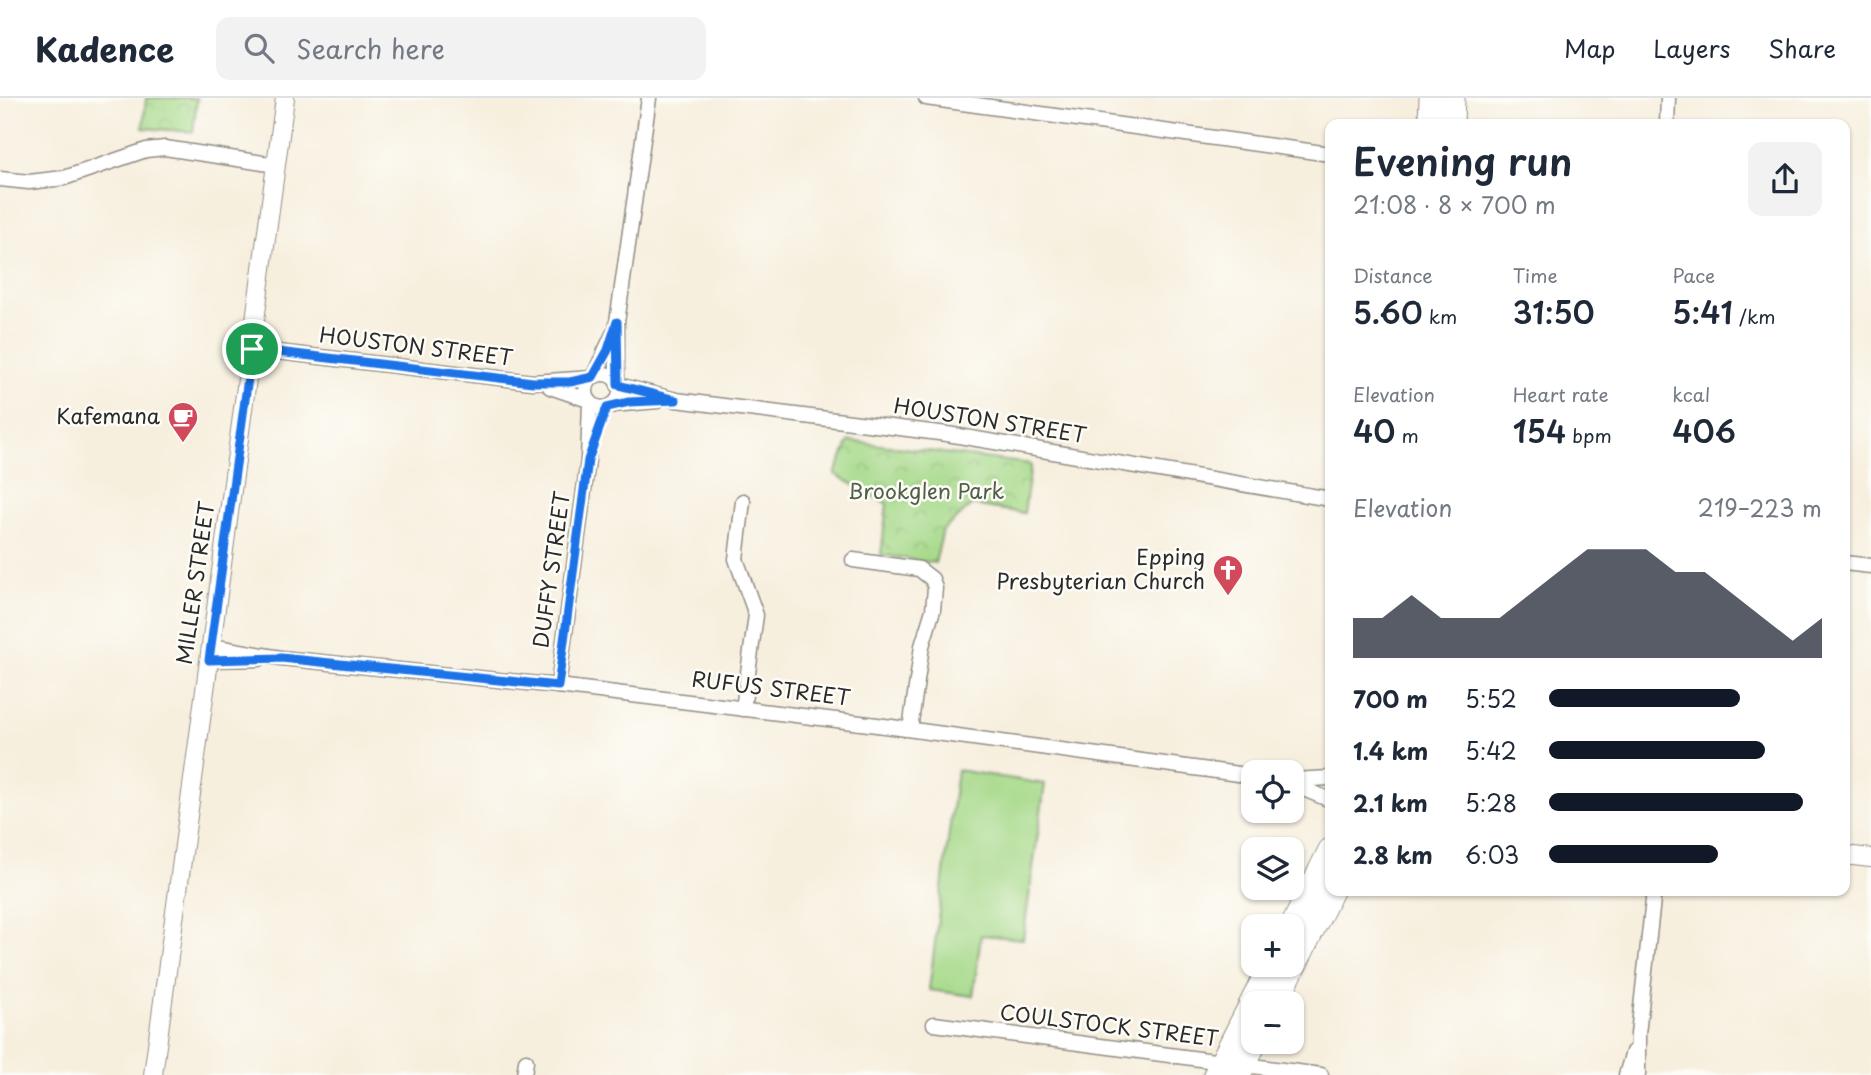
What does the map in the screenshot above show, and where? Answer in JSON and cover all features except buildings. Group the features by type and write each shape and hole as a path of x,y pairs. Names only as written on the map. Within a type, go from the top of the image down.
{"main road":[{"path":"1430,119 1431,98"},
{"path":"1452,119 1453,98"},
{"path":"1298,914 1325,860"},
{"path":"1282,991 1330,896"},
{"path":"1230,1069 1266,977"},
{"path":"1230,1069 1244,1054"}],"street":[{"name":"MILLER STREET","path":"153,1075 285,98"},
{"path":"617,322 608,350 586,391 589,401 609,406 619,396 617,322 649,98"},
{"path":"926,98 1325,153"},
{"path":"1667,119 1668,98"},
{"path":"0,179 29,182 64,178 146,150 165,148 276,165"},
{"name":"HOUSTON STREET","path":"252,349 533,382 592,377"},
{"path":"592,377 609,375 618,383"},
{"name":"HOUSTON STREET","path":"533,382 589,401"},
{"name":"HOUSTON STREET","path":"618,383 676,400 947,434 1325,498"},
{"name":"HOUSTON STREET","path":"609,406 676,400"},
{"name":"DUFFY STREET","path":"558,686 588,460 589,401"},
{"name":"DUFFY STREET","path":"588,460 609,406"},
{"name":"HOUSTON STREET","path":"1296,491 1325,492"},
{"path":"743,501 736,559 756,615 743,709"},
{"path":"853,560 919,569 932,579 933,610 922,646 910,729"},
{"path":"1850,564 1871,566"},
{"name":"RUFUS STREET","path":"210,653 558,686 910,729 1241,774"},
{"path":"1304,781 1325,779"},
{"path":"1304,788 1325,798"},
{"path":"1850,856 1871,859"},
{"path":"1638,1075 1638,1034 1654,896"},
{"path":"1654,913 1659,896"},
{"name":"COULSTOCK STREET","path":"934,1024 1230,1069 1321,1075"},
{"path":"1626,1075 1638,1034"}],"green space":[{"path":"146,98 197,98 193,132 143,128"},
{"name":"Brookglen Park","path":"849,441 1031,464 1024,513 972,505 943,530 935,563 881,555 887,504 835,474"},
{"path":"957,770 1045,784 1023,939 981,935 973,996 929,990"}],"place":[{"name":"Kafemana","path":"183,444"},
{"name":"Epping Presbyterian Church","path":"1228,597"}],"route":[{"path":"617,322 618,385 676,400 629,402 607,407 588,460 558,686 281,658 209,660 252,349 533,382 570,382 593,377 608,350 617,322"}]}
